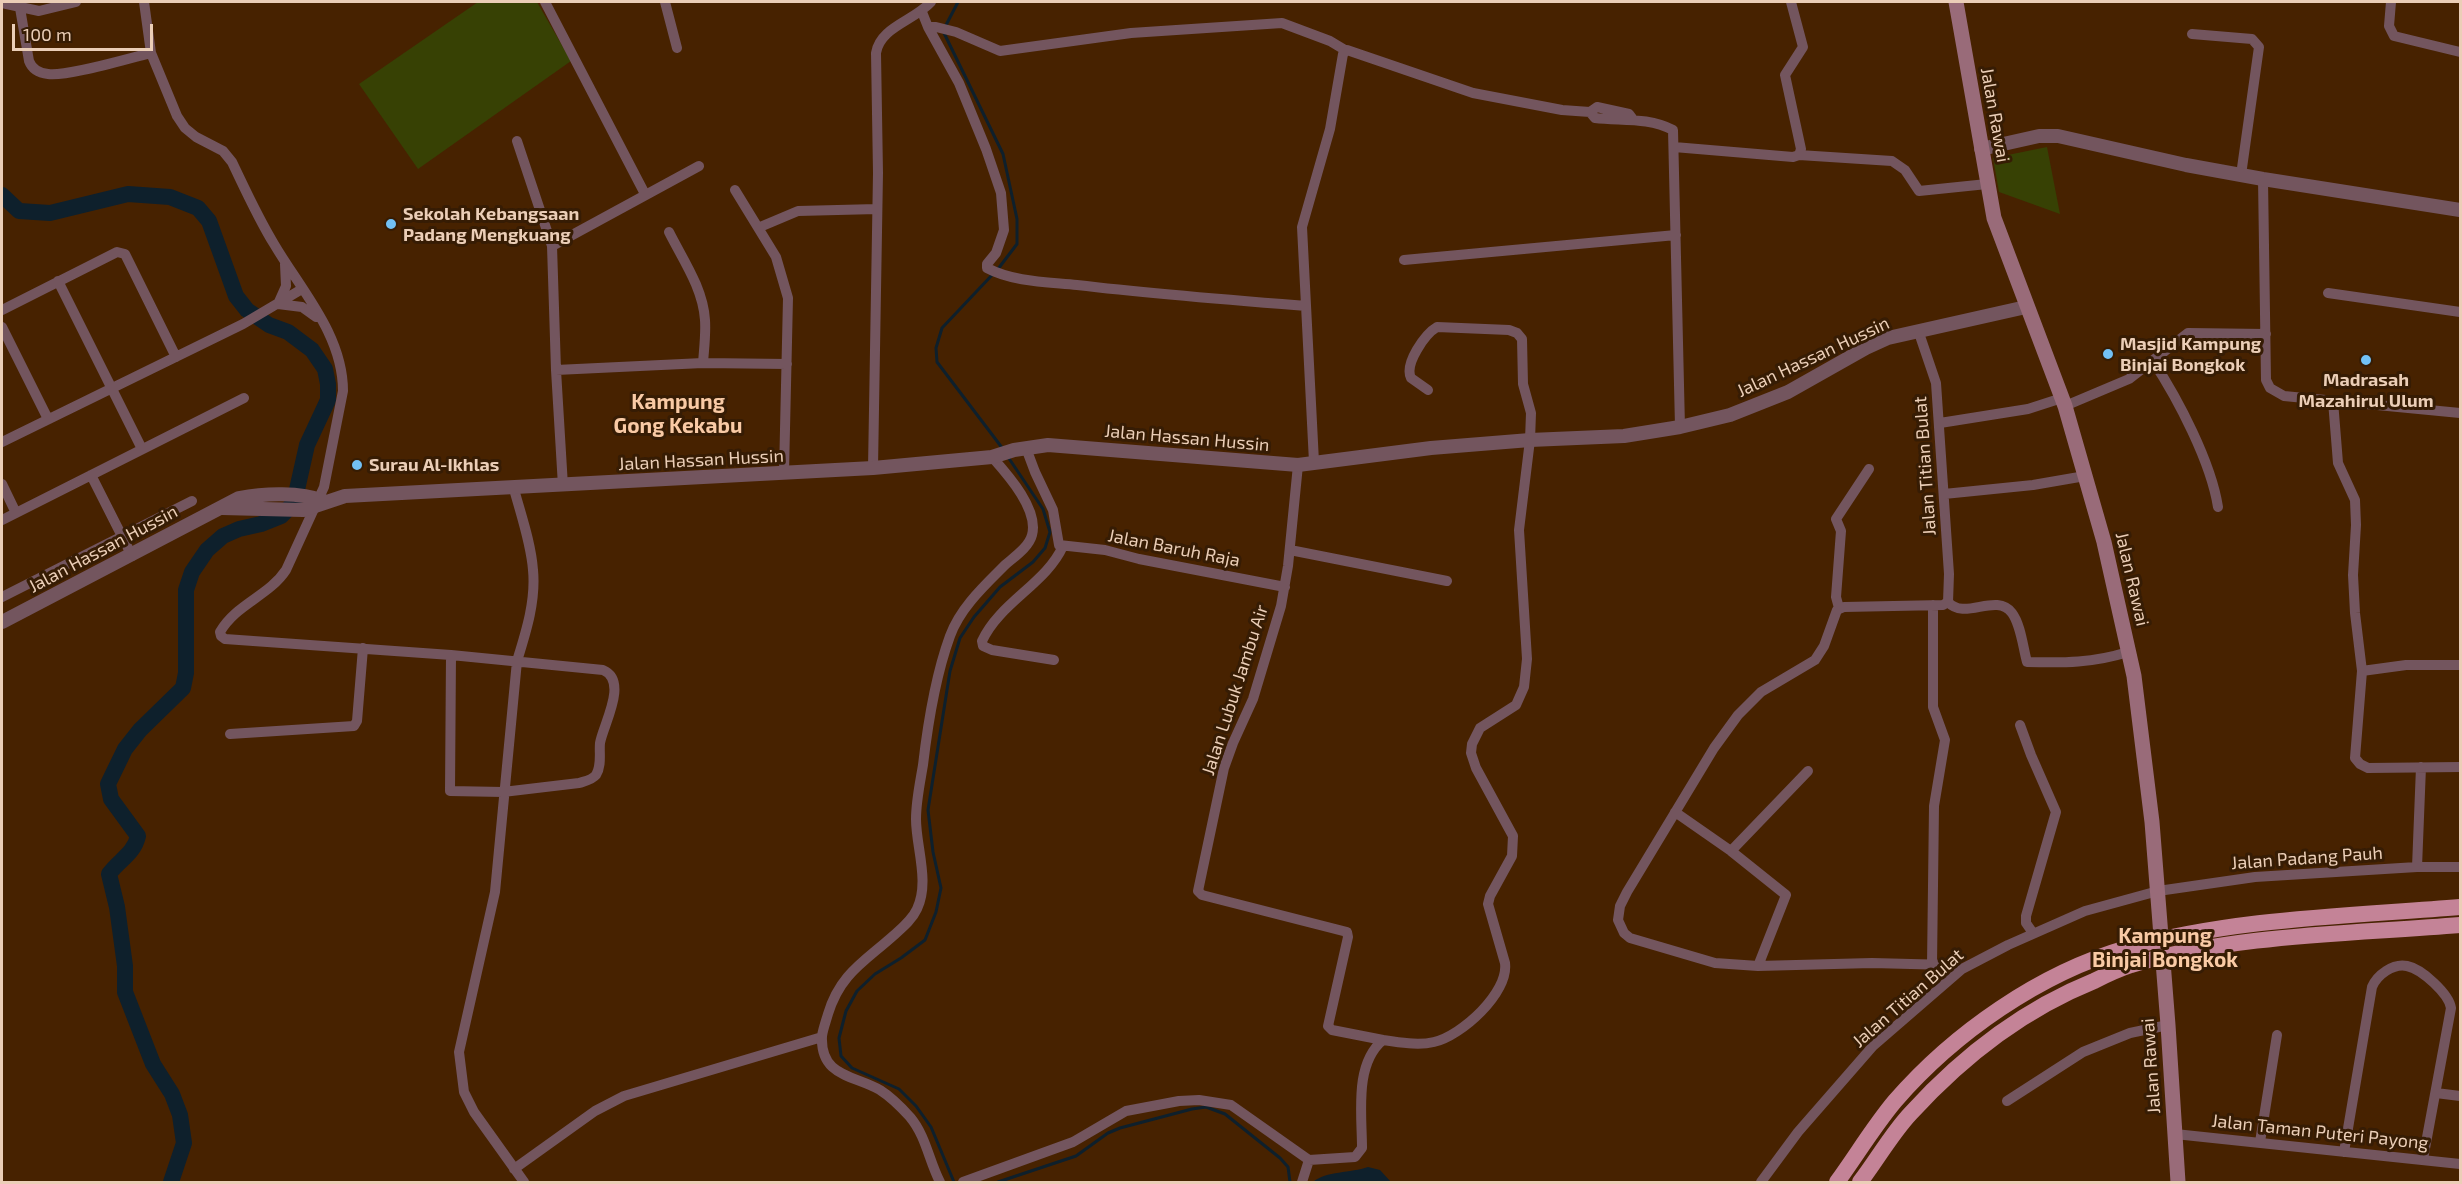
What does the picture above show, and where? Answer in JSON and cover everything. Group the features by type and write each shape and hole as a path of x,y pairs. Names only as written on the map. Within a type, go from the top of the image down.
{"highway":[{"path":"1837,1182 1895,1101 1960,1037 2014,998 2072,969 2126,948 2198,932 2251,924 2460,907"},
{"path":"1860,1182 1910,1114 1973,1052 2024,1014 2079,987 2130,966 2200,949 2253,942 2460,925"}],"main road":[{"name":"Jalan Rawai","path":"1956,2 1987,184 1997,229 2063,402 2104,542 2128,652 2148,777 2178,1182"}],"street":[{"path":"2,3 39,11 76,2"},
{"path":"144,2 151,53 177,116 185,128 223,151 232,162 285,263 324,324 340,361 343,391 324,487 313,503 286,570 278,582 234,614 220,634 225,639 363,648 517,661 603,670 610,675 614,686 610,718 600,743 599,767 592,778 579,783 503,792 453,792 448,788 451,656"},
{"path":"545,2 645,194"},
{"path":"664,2 677,48"},
{"path":"873,468 877,46 883,36 922,12 931,2"},
{"path":"1791,2 1803,47 1785,75 1801,149 1796,156"},
{"path":"2391,2 2389,26 2394,36 2460,52"},
{"path":"20,8 29,62 31,67 40,73 58,75 151,53"},
{"path":"922,12 932,27 959,83 1001,193 1004,230 996,253 987,264 990,269 1004,276 1128,291 1306,306"},
{"path":"932,27 956,32 1000,51 1131,33 1282,23 1330,41 1345,51 1473,93 1562,110 1590,112 1597,107 1629,114 1632,118 1661,124 1673,130 1680,427"},
{"path":"2192,34 2252,39 2258,43 2260,49 2241,175"},
{"path":"1314,462 1302,227 1330,129 1345,51"},
{"path":"1981,149 2040,136 2058,136 2241,175 2460,210"},
{"path":"517,141 552,246 563,486"},
{"path":"1674,147 1892,161 1905,170 1919,191 1987,184"},
{"path":"552,246 699,166"},
{"path":"2263,179 2266,380 2270,388 2284,396 2460,413"},
{"path":"735,190 760,227 776,257 787,290 789,321 784,473"},
{"path":"760,227 798,211 877,209"},
{"path":"669,232 698,289 702,304 705,320 703,363"},
{"path":"1404,260 1676,235"},
{"path":"2,310 117,252 125,254 176,357"},
{"path":"277,305 286,286 285,263"},
{"path":"58,281 142,449"},
{"path":"2,442 243,324 302,290"},
{"path":"2328,292 2460,312"},
{"path":"277,305 302,307 324,324"},
{"name":"Jalan Hassan Hussin","path":"2,622 239,498 313,503 352,496 873,468 995,456 1047,445 1299,465 1530,440 1601,438 1680,427 1730,415 1770,400 1866,348 1900,334 2026,307"},
{"path":"2,327 48,419"},
{"path":"964,1182 1073,1142 1126,1112 1179,1101 1199,1100 1231,1105 1310,1160 1355,1156 1361,1151 1364,1075 1371,1052 1383,1040 1423,1044 1448,1036 1481,1011 1501,987 1505,963 1488,904 1512,856 1513,836 1476,768 1472,744 1480,728 1516,705 1524,687 1527,659 1519,530 1531,413 1522,378 1522,339 1517,333 1509,330 1444,327 1432,330 1422,339 1409,375 1428,390"},
{"name":"Jalan Titian Bulat","path":"1918,330 1936,383 1949,574 1948,602"},
{"path":"1940,423 2063,402 2129,380 2188,333 2266,334"},
{"path":"2153,361 2174,393 2215,486 2218,507"},
{"path":"556,370 703,363 787,364"},
{"path":"2,520 244,398"},
{"path":"2333,401 2338,463 2355,500 2353,575 2362,671 2355,758 2368,768 2460,767"},
{"path":"1020,449 1035,472 1053,510 1060,545 1056,561 1003,613 982,641 983,646 992,650 1054,660"},
{"path":"940,1182 924,1138 912,1119 880,1090 837,1072 827,1059 822,1037 834,996 845,977 908,923 917,910 922,885 916,818 929,718 950,636 958,618 982,588 1024,547 1033,533 1032,521 1024,499 995,456"},
{"name":"Jalan Lubuk Jambu Air","path":"1299,465 1285,587 1253,699 1224,768 1198,888 1200,894 1347,932 1348,937 1328,1026 1332,1030 1383,1040"},
{"path":"1839,608 1836,597 1841,531 1836,519 1869,469"},
{"path":"91,475 132,556"},
{"path":"1944,494 2032,485 2085,476"},
{"path":"2,484 16,513"},
{"path":"514,489 533,571 532,599 527,630 517,661 495,892 459,1052 464,1092 474,1112 524,1182"},
{"path":"2,597 192,501"},
{"name":"Jalan Baruh Raja","path":"1060,545 1105,550 1139,559 1285,587"},
{"path":"1290,550 1447,581"},
{"path":"1839,608 1943,605 1948,602 1952,607 1960,609 1998,605 2007,608 2015,618 2027,662 2080,663 2128,652"},
{"path":"1932,965 1934,806 1945,740 1934,707 1933,605"},
{"path":"1839,608 1834,615 1821,654 1808,665 1761,692 1738,715 1714,748 1620,906 1618,920 1624,933 1638,942 1715,963 1758,966 1872,963 1950,965 1962,969"},
{"path":"230,734 354,726 357,721 363,648"},
{"path":"2362,671 2406,665 2460,665"},
{"path":"2020,724 2056,812 2026,916 2026,923 2033,933"},
{"path":"2417,867 2421,767"},
{"path":"1731,851 1808,771"},
{"path":"1675,812 1731,851 1786,895 1758,966"},
{"name":"Jalan Padang Pauh","path":"2158,891 2255,877 2417,867 2460,867"},
{"name":"Jalan Titian Bulat","path":"1761,1182 1805,1123 1874,1046 1962,969 2033,933 2085,911 2158,891"},
{"path":"2344,1152 2372,987 2381,974 2399,966 2409,966 2425,976 2447,996 2450,1003 2451,1017 2423,1159"},
{"path":"2007,1101 2049,1072 2093,1048 2130,1033 2168,1025"},
{"path":"2260,1142 2277,1035"},
{"path":"514,1169 595,1111 624,1096 822,1037"},
{"path":"2436,1093 2460,1096"},
{"name":"Jalan Taman Puteri Payong","path":"2175,1134 2460,1164"},
{"path":"1302,1182 1310,1160"}],"green space":[{"path":"478,2 537,2 571,61 418,169 359,84"},
{"path":"2047,147 2060,214 1999,192 1993,158"}],"water":[{"path":"1368,1167 1380,1170 1391,1182 1313,1182 1332,1174"}],"waterway":[{"path":"945,27 958,2"},
{"path":"944,33 1003,154 1017,219 1017,244 998,269"},
{"path":"2,195 19,211 50,213 128,194 170,197 198,208 209,221 236,296 247,310 269,325 288,332 312,350 325,369 328,384 328,400 307,445 294,503 281,516 223,536 207,550 192,572 186,590 186,673 183,688 140,730 125,749 108,784 111,799 138,836 130,852 109,874 117,907 125,966 125,992 153,1064 172,1094 180,1115 184,1143 171,1182"},
{"path":"993,274 942,328 936,348 937,362 1003,449"},
{"path":"954,1182 931,1127 916,1106 899,1089 852,1068 841,1056 839,1038 846,1011 857,991 875,974 925,940 936,912 941,888 933,852 928,810 950,671 960,638 974,617 1000,587 1033,562 1045,548 1050,532 1043,509 1008,457"},
{"path":"998,1182 1076,1156 1108,1133 1120,1128 1206,1107 1225,1114 1280,1158 1288,1167 1290,1182"}],"place":[{"name":"Sekolah Kebangsaan Padang Mengkuang","path":"391,224"},
{"name":"Masjid Kampung Binjai Bongkok","path":"2108,354"},
{"name":"Madrasah Mazahirul Ulum","path":"2366,360"},
{"name":"Surau Al-Ikhlas","path":"357,465"}],"district":[{"name":"Kampung Gong Kekabu","path":"678,414"},
{"name":"Kampung Binjai Bongkok","path":"2165,948"}]}
